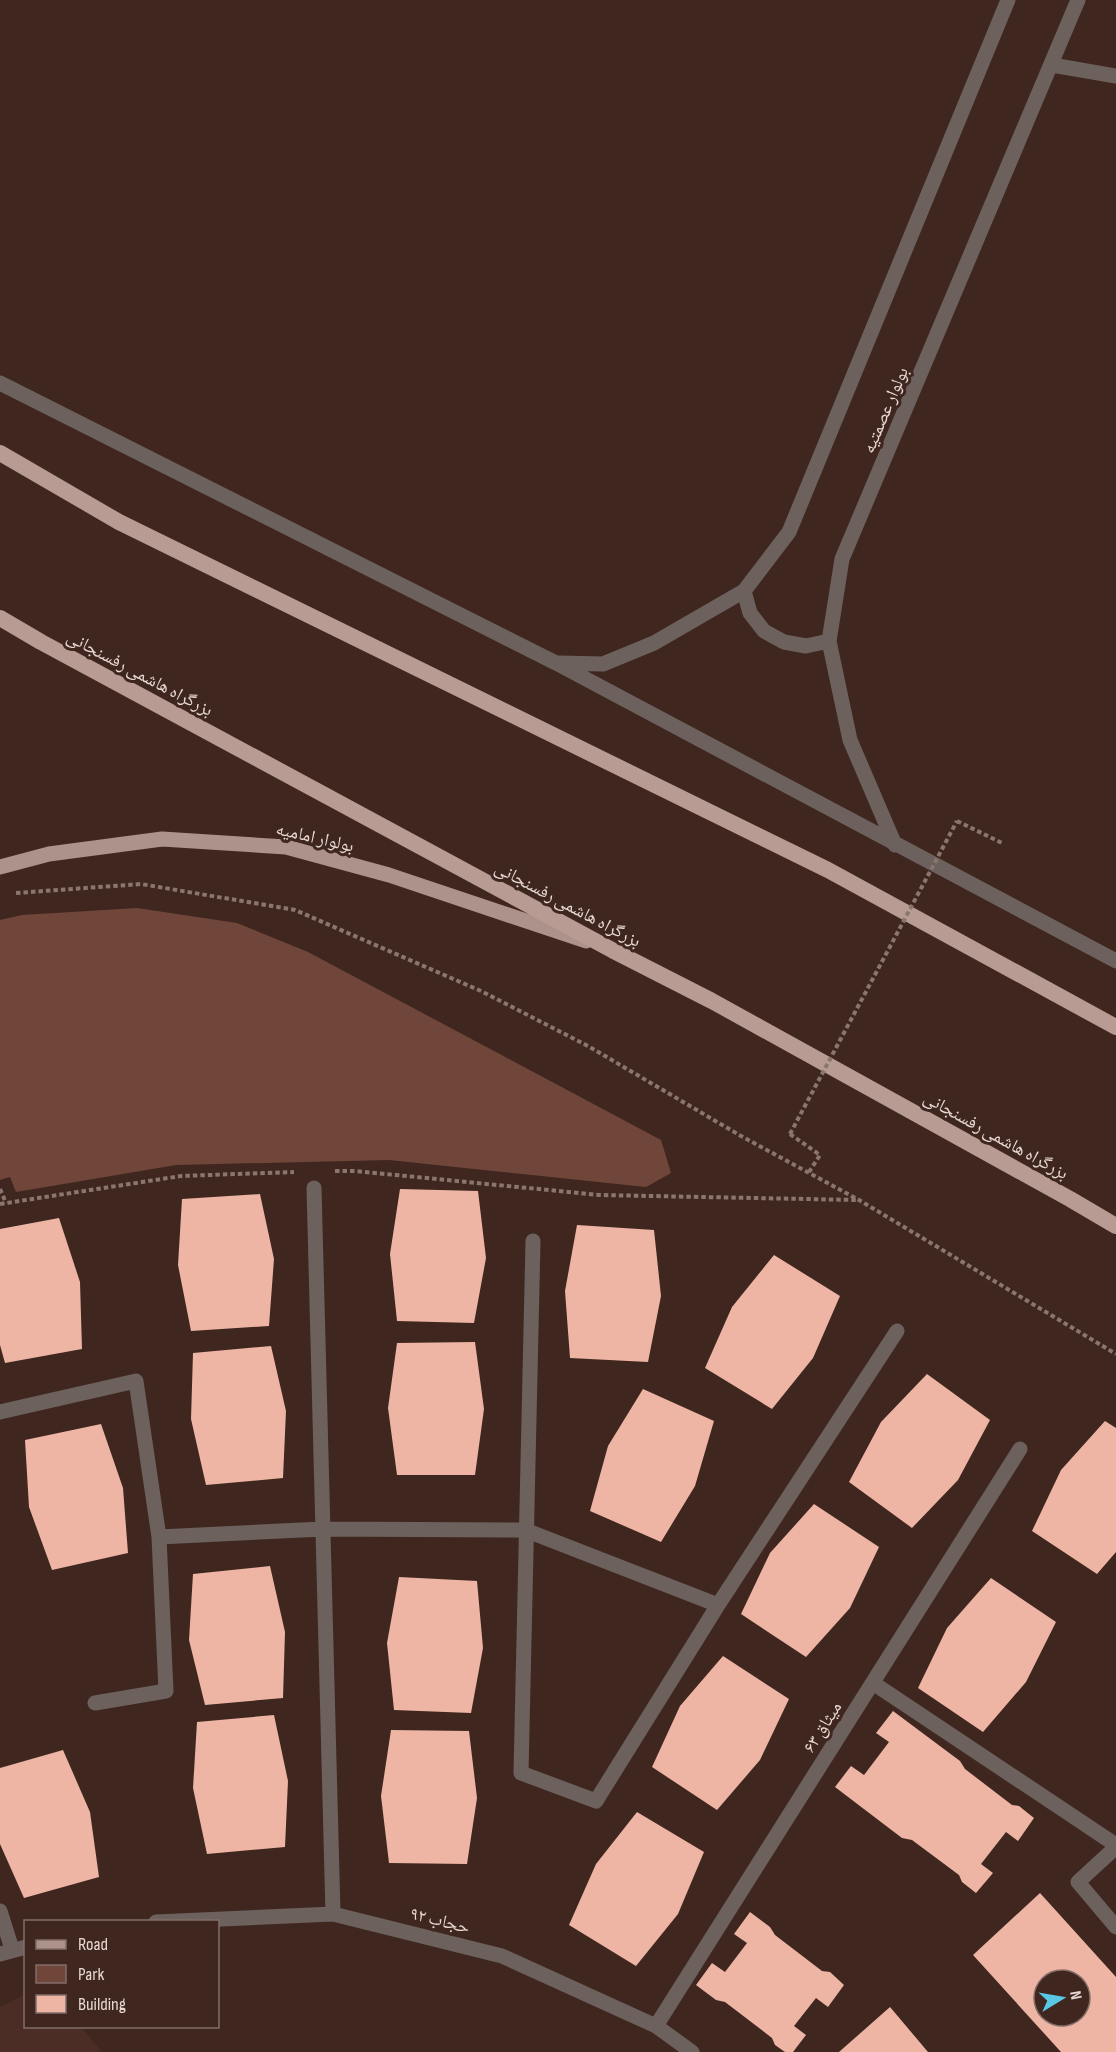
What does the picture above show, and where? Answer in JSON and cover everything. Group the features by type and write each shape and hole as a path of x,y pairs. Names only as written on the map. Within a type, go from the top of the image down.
{"highway":[{"path":"0,453 119,522 828,870 1116,1028"},
{"name":"بزرگراه هاشمی رفسنجانی","path":"0,618 612,950 712,1001 1116,1226"}],"main road":[{"name":"بولوار امامیه","path":"0,867 49,854 162,839 286,847 389,875 612,950"}],"street":[{"path":"556,663 603,664 654,643 744,591 789,532 1008,0"},
{"name":"بولوار عصمتیه","path":"895,845 850,740 829,641 842,559 1078,0"},
{"path":"1052,65 1116,76"},
{"path":"0,383 556,663 1116,961"},
{"path":"744,591 750,613 764,631 784,642 806,646 829,641"},
{"path":"314,1188 333,1914"},
{"path":"533,1241 521,1773 596,1801 718,1605 897,1331"},
{"path":"0,1412 136,1381 159,1537 166,1691 95,1703"},
{"name":"میثاق ۶۳","path":"656,2026 1020,1449"},
{"path":"159,1537 323,1529 525,1530 718,1605"},
{"path":"873,1683 1116,1846 1078,1882 1116,1927"},
{"path":"0,1911 13,1950"},
{"name":"حجاب ۹۲","path":"200,1920 333,1914 502,1956 656,2026 692,2052"}],"path":[{"path":"809,1172 820,1155 789,1134 957,822 1002,843"},
{"path":"14,893 141,884 295,910 500,1001 588,1046 741,1136 859,1200 1116,1354"},
{"path":"333,1171 355,1171 598,1195 859,1200"},
{"path":"0,1204 181,1176 299,1172"},
{"path":"0,1189 6,1203"}],"shaded area":[{"path":"24,1995 24,2028 82,2028 102,2052 0,2052 0,2007"}],"green space":[{"path":"137,908 237,923 308,952 661,1140 671,1173 646,1187 389,1160 176,1165 16,1192 10,1177 0,1180 0,920 22,915"}],"building":[{"path":"400,1189 478,1191 486,1258 474,1323 397,1321 390,1254"},
{"path":"260,1194 274,1259 269,1326 191,1331 178,1265 182,1199"},
{"path":"59,1218 80,1282 82,1349 5,1363 0,1345 0,1229"},
{"path":"577,1225 654,1230 661,1296 648,1362 570,1358 565,1291"},
{"path":"774,1255 840,1296 813,1358 772,1409 705,1368 732,1307"},
{"path":"475,1342 484,1409 475,1475 397,1475 388,1408 397,1343"},
{"path":"271,1346 286,1411 283,1478 206,1485 191,1419 193,1353"},
{"path":"927,1374 990,1420 958,1480 912,1528 849,1482 881,1422"},
{"path":"643,1389 714,1421 695,1486 661,1542 590,1511 608,1446"},
{"path":"1105,1421 1116,1428 1116,1552 1097,1574 1032,1531 1061,1470"},
{"path":"101,1424 123,1488 128,1553 52,1570 29,1507 25,1440"},
{"path":"814,1504 879,1547 850,1608 806,1657 741,1614 770,1553"},
{"path":"270,1566 285,1632 283,1698 205,1705 189,1640 193,1574"},
{"path":"399,1577 477,1581 483,1648 471,1713 394,1710 387,1643"},
{"path":"991,1578 1056,1622 1026,1682 983,1732 918,1688 947,1628"},
{"path":"723,1656 789,1699 760,1760 717,1810 652,1767 680,1706"},
{"path":"893,1711 960,1761 965,1769 1012,1805 1019,1806 1034,1818 1018,1841 1006,1832 981,1864 993,1873 976,1893 962,1882 959,1875 912,1840 902,1838 835,1787 851,1766 864,1775 889,1742 876,1733"},
{"path":"274,1715 288,1781 285,1847 207,1854 193,1788 197,1722"},
{"path":"391,1730 469,1731 477,1798 467,1864 389,1863 381,1796"},
{"path":"63,1750 90,1812 99,1877 24,1898 0,1844 0,1768"},
{"path":"637,1812 704,1852 678,1914 636,1966 569,1925 596,1864"},
{"path":"1040,1893 1116,1977 1116,2052 1061,2052 1039,2028 1092,2028 1092,1968 1032,1968 1032,2020 973,1955"},
{"path":"750,1912 770,1927 775,1935 822,1971 830,1972 844,1985 828,2007 816,1998 794,2026 806,2035 793,2052 785,2052 775,2045 772,2038 725,2002 716,2000 696,1985 712,1963 725,1972 747,1943 734,1934"},
{"path":"890,2007 928,2052 839,2052"}]}
